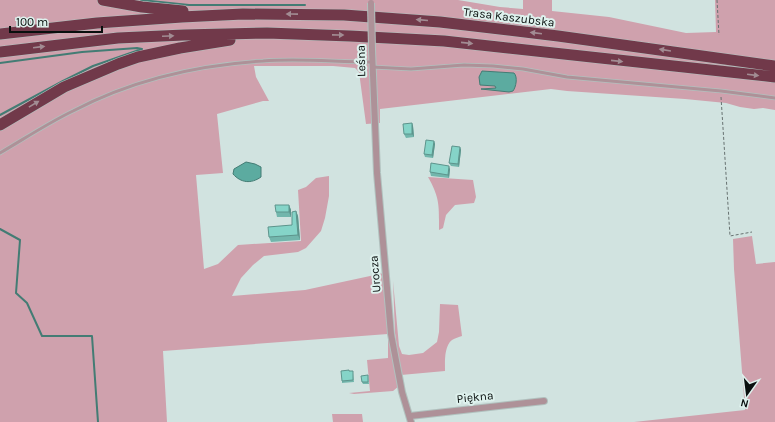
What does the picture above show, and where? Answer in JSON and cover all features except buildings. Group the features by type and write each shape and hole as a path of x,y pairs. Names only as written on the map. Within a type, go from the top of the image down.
{"highway":[{"path":"103,0 131,6 164,10 243,14"},
{"name":"Trasa Kaszubska","path":"0,34 104,22 243,14 344,15 440,22 615,43 775,66"},
{"path":"0,52 125,38 215,34 299,34 404,38 450,42 775,77"},
{"path":"0,125 64,87 138,57 204,43 299,34"}],"street":[{"name":"Leśna","path":"371,1 374,122"},
{"name":"Urocza","path":"374,122 376,173 392,334 402,392 410,419"},
{"name":"Piękna","path":"410,419 544,401"}],"lane":[{"path":"0,153 63,116 95,100 140,83 172,74 218,65 264,61 372,65 411,69 464,65 493,66 523,69 567,77 721,91 775,98"}],"path":[{"path":"717,0 719,35"},
{"path":"721,91 730,236 752,232"}],"shaded area":[{"path":"0,0 458,0 523,9 523,0 552,0 552,11 609,17 686,33 716,32 715,0 775,0 775,110 763,108 754,109 726,103 685,99 551,89 380,109 380,123 366,124 359,72 355,68 333,66 254,66 256,77 269,101 263,101 217,114 223,173 196,175 204,269 218,264 238,245 301,241 298,190 306,187 316,178 329,176 329,196 321,231 306,248 298,252 264,256 241,278 232,296 305,290 384,273 388,334 163,351 167,422 0,422"},
{"path":"482,71 514,73 516,85 513,91 509,92 481,89 496,88 495,86 480,85 479,77"},
{"path":"246,162 261,167 261,177 254,181 246,182 233,174 234,169"},
{"path":"428,177 473,180 476,197 474,203 455,205 446,215 443,228 439,230 437,197"},
{"path":"752,236 756,264 775,262 775,422 634,422 745,410 733,239"},
{"path":"393,281 399,346 402,354 409,355 423,353 437,342 439,332 440,304 458,305 462,336 452,340 449,343 446,354 445,371 401,375 395,333"},
{"path":"388,334 399,386 393,391 354,394 349,393 370,391 367,360 388,358"},
{"path":"332,414 362,414 363,422 333,422"}],"waterway":[{"path":"141,0 189,5 305,5"},
{"path":"0,63 82,52 137,48 142,49"},
{"path":"0,115 93,66 142,49"},
{"path":"0,229 20,240 16,293 27,303 42,336 92,336 98,422"}]}
